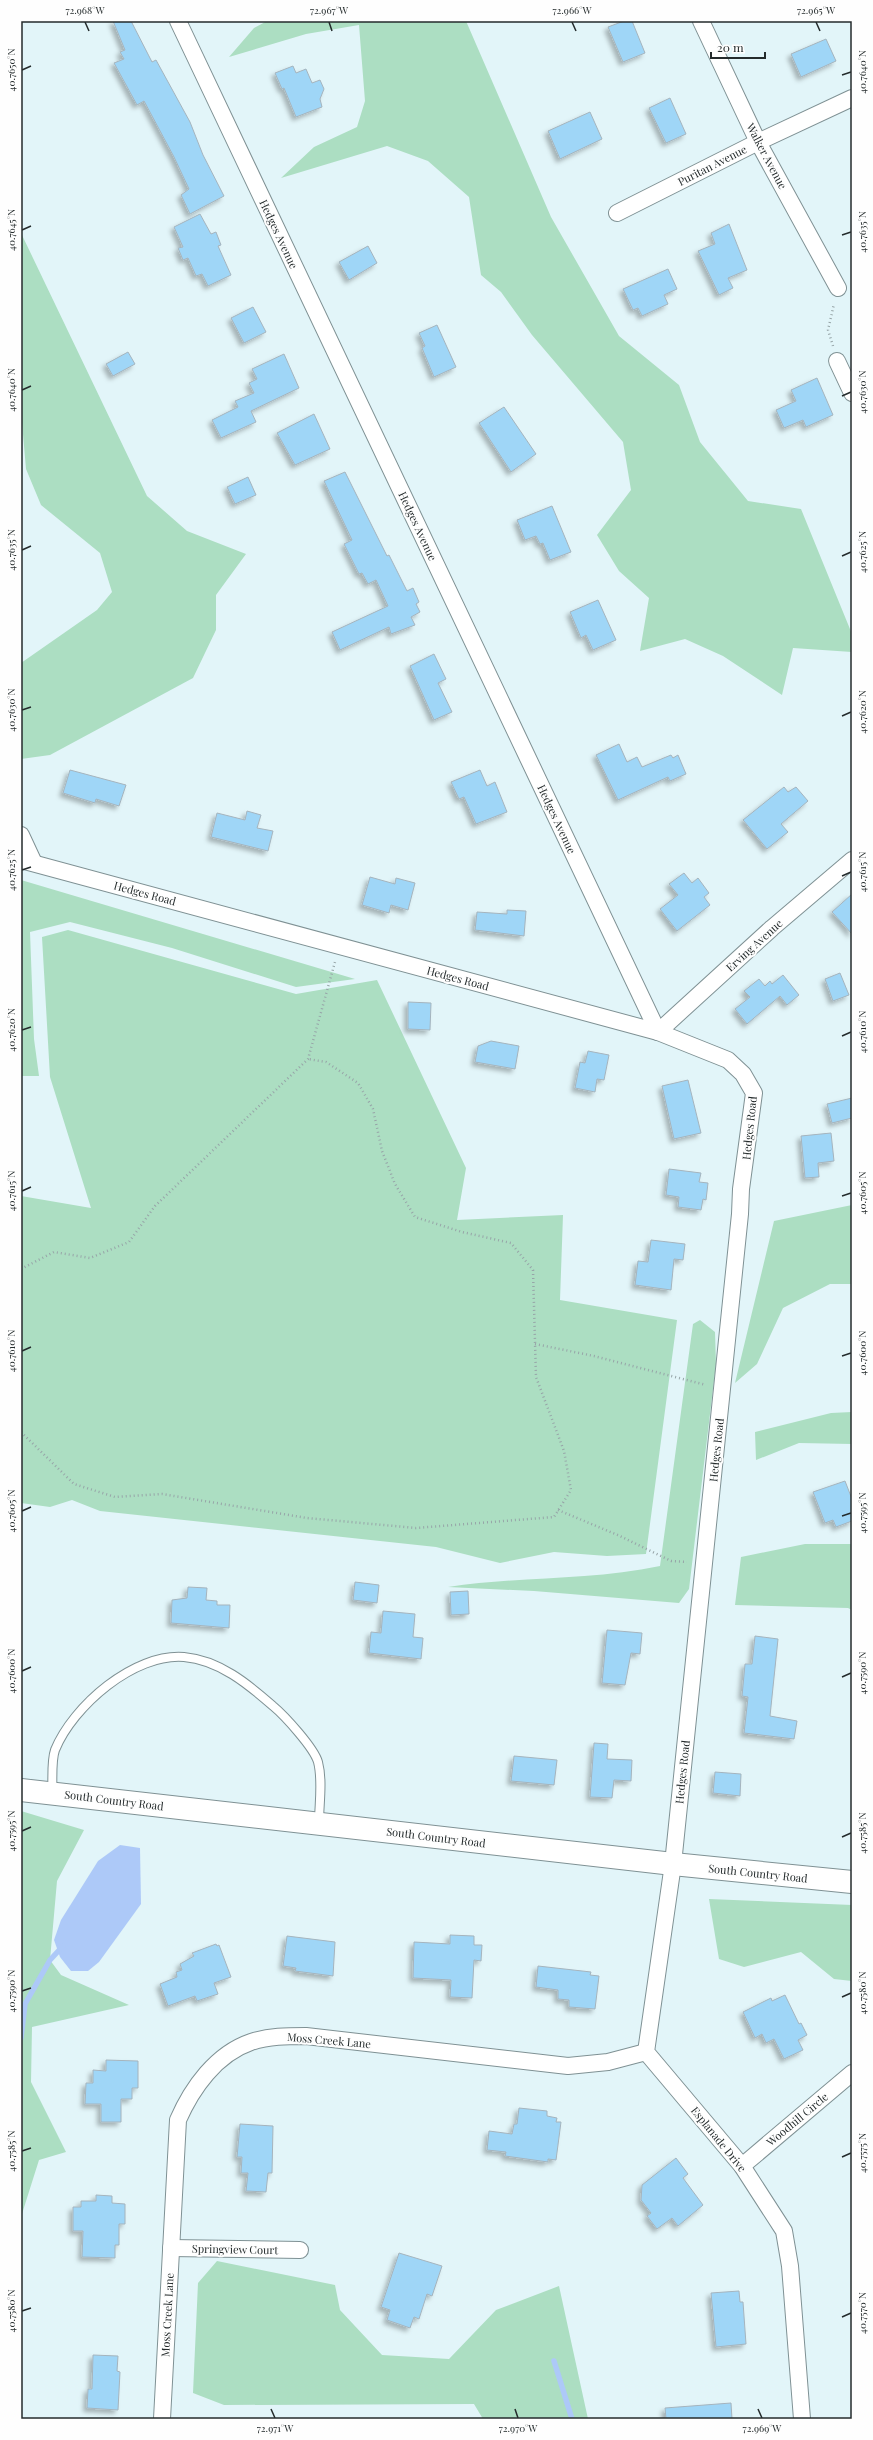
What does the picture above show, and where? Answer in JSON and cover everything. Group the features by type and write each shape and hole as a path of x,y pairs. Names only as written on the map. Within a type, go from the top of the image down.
{"main road":[{"name":"South Country Road","path":"21,1790 673,1864 852,1882"}],"street":[{"name":"Hedges Avenue","path":"178,21 658,1032"},
{"name":"Walker Avenue","path":"701,21 758,142 838,288"},
{"name":"Puritan Avenue","path":"617,213 758,142 852,98"},
{"path":"837,361 852,392"},
{"path":"21,835 28,862"},
{"name":"Erving Avenue","path":"658,1032 772,928 852,860"},
{"name":"Hedges Road","path":"28,862 658,1032 728,1060 743,1074 754,1093 740,1190 740,1214 673,1864"},
{"path":"646,2052 673,1864"},
{"name":"Moss Creek Lane","path":"162,2419 178,2120 189,2095 206,2072 250,2042 276,2036 306,2036 568,2066 608,2062 646,2052"},
{"name":"Esplanade Drive","path":"646,2052 742,2166 784,2231 790,2266 802,2419"},
{"name":"Woodhill Circle","path":"742,2166 852,2073"},
{"name":"Springview Court","path":"170,2248 300,2250"}],"lane":[{"path":"52,1793 55,1751 70,1724 95,1695 127,1672 159,1660 184,1657 219,1666 252,1688 284,1715 318,1762 319,1824"}],"path":[{"path":"837,361 828,330 838,288"},
{"path":"21,1269 54,1252 90,1258 129,1242 155,1206 308,1059 340,946"},
{"path":"21,1432 74,1484 115,1497 162,1494 307,1518 416,1528 554,1517 571,1490 564,1451 536,1377 533,1270 511,1243 462,1232 415,1217 395,1184 382,1151 373,1109 358,1083 326,1062 308,1059"},
{"path":"535,1344 594,1356 722,1389"},
{"path":"558,1510 620,1536 671,1561 704,1564"}],"green space":[{"path":"267,21 466,21 551,217 619,336 679,385 700,442 748,501 801,509 852,634 852,652 793,648 782,695 723,656 685,639 640,651 649,598 619,571 597,535 631,490 623,442 532,335 501,292 481,275 469,197 428,161 387,146 281,178 314,147 357,127 365,101 359,25 306,34 229,57 254,28"},
{"path":"21,233 147,496 187,531 246,554 216,595 216,630 193,678 50,755 21,759 21,663 97,610 112,592 100,553 41,505 26,469 21,411"},
{"path":"21,880 355,979 296,987 172,948 70,922 30,932 34,1039 39,1076 21,1076"},
{"path":"68,930 296,994 377,980 466,1168 457,1220 563,1215 560,1300 677,1320 646,1554 607,1556 554,1552 500,1563 436,1547 100,1511 72,1500 50,1507 21,1503 21,1196 91,1208 50,1077 42,937"},
{"path":"852,1205 852,1284 830,1284 783,1308 757,1364 735,1383 774,1221"},
{"path":"700,1320 715,1332 716,1364 689,1589 679,1603 534,1591 448,1587 501,1581 607,1574 660,1566 693,1324"},
{"path":"852,1412 852,1444 799,1443 756,1460 755,1432 831,1413"},
{"path":"805,1544 852,1544 852,1610 848,1608 735,1605 741,1557"},
{"path":"21,1811 84,1830 57,1881 50,1960 61,1975 129,2005 32,2027 31,2082 66,2152 39,2160 21,2217"},
{"path":"709,1899 852,1905 852,1981 834,1979 801,1952 744,1967 719,1959"},
{"path":"217,2261 335,2285 340,2310 382,2355 449,2359 496,2310 559,2286 588,2419 483,2419 474,2404 224,2405 193,2393 198,2283"}],"water":[{"path":"120,1845 140,1848 141,1904 99,1962 88,1971 71,1971 60,1957 54,1940 61,1920 98,1861"}],"building":[{"path":"113,21 131,21 152,62 156,60 190,122 203,155 224,196 190,214 181,195 189,189 174,157 144,101 137,105 114,63 124,59 120,52 125,50"},
{"path":"624,21 632,21 645,53 623,62 608,27"},
{"path":"826,39 836,61 801,77 791,54"},
{"path":"293,66 296,73 306,69 312,83 320,80 324,89 320,99 322,107 296,117 284,88 282,89 275,73"},
{"path":"670,98 686,134 666,143 649,108"},
{"path":"590,112 602,139 560,159 548,131"},
{"path":"200,214 211,234 216,232 221,245 218,246 231,275 208,286 202,274 196,276 188,258 183,260 178,248 183,247 174,227"},
{"path":"729,224 747,270 728,278 733,288 719,295 698,251 715,244 711,233"},
{"path":"368,246 377,263 349,280 339,262"},
{"path":"668,269 677,289 664,295 668,304 642,316 638,308 633,310 623,289"},
{"path":"253,307 266,332 244,343 231,318"},
{"path":"437,325 456,367 434,377 422,348 425,346 419,333"},
{"path":"128,352 135,364 113,376 106,364"},
{"path":"284,354 299,388 251,411 256,422 221,438 212,420 238,407 235,401 254,393 249,383 257,379 252,369"},
{"path":"817,378 833,415 806,427 803,420 784,428 776,410 796,401 791,390"},
{"path":"504,407 536,454 511,472 479,423"},
{"path":"314,414 330,449 295,465 277,433"},
{"path":"345,472 387,556 389,555 407,591 413,588 419,602 416,604 420,612 411,617 415,625 391,634 389,627 340,650 332,632 388,606 376,580 368,584 362,573 359,574 344,544 352,540 324,481"},
{"path":"248,477 256,495 235,504 227,487"},
{"path":"552,506 571,552 550,560 543,543 540,544 536,536 525,540 517,520"},
{"path":"598,600 616,640 593,650 586,635 581,638 570,612"},
{"path":"434,654 446,679 438,683 452,712 434,720 410,666"},
{"path":"619,744 627,762 637,757 642,767 671,755 673,758 678,755 686,774 670,781 668,777 618,800 596,755"},
{"path":"70,770 126,785 119,806 96,799 95,803 63,793"},
{"path":"480,770 487,786 495,782 507,812 476,824 464,797 459,799 451,782"},
{"path":"784,787 788,792 796,787 808,801 781,824 788,832 767,849 743,820"},
{"path":"247,811 261,815 257,828 273,831 268,851 211,837 217,813 245,820"},
{"path":"684,873 692,883 698,878 709,893 704,897 710,905 677,931 660,909 678,895 669,884"},
{"path":"370,877 395,884 396,878 415,883 408,910 391,905 389,913 362,905"},
{"path":"852,894 852,934 832,912"},
{"path":"507,910 526,911 524,936 475,930 477,912 507,914"},
{"path":"840,973 849,995 833,1001 825,979"},
{"path":"783,975 799,995 787,1005 780,996 747,1024 735,1009 750,997 744,991 759,979 765,986 770,981 772,984"},
{"path":"408,1002 431,1003 430,1030 408,1029"},
{"path":"491,1041 519,1046 515,1069 475,1062 478,1046"},
{"path":"588,1051 609,1055 604,1080 597,1079 595,1092 575,1088 580,1062 585,1063"},
{"path":"688,1080 701,1133 674,1139 662,1086"},
{"path":"852,1098 852,1118 832,1123 827,1104"},
{"path":"831,1133 834,1161 818,1163 819,1177 805,1178 801,1136"},
{"path":"669,1169 701,1173 699,1182 708,1183 706,1200 703,1199 701,1210 678,1207 679,1197 666,1195"},
{"path":"651,1240 685,1244 683,1260 674,1259 671,1290 635,1285 638,1261 648,1262"},
{"path":"845,1481 852,1499 852,1521 836,1527 833,1520 825,1523 813,1492"},
{"path":"355,1582 379,1585 377,1603 353,1600"},
{"path":"188,1587 207,1588 206,1600 217,1601 217,1605 230,1605 229,1628 171,1623 172,1600 187,1598"},
{"path":"468,1591 469,1614 451,1615 450,1592"},
{"path":"383,1611 415,1614 413,1637 423,1638 421,1659 369,1653 371,1632 381,1633"},
{"path":"607,1630 642,1633 640,1654 631,1653 625,1685 602,1683"},
{"path":"755,1636 778,1639 770,1716 797,1721 794,1739 744,1733 748,1697 742,1696 745,1664 752,1664"},
{"path":"594,1743 608,1744 607,1759 632,1760 631,1781 614,1780 612,1798 590,1797"},
{"path":"514,1756 557,1760 554,1785 511,1781"},
{"path":"715,1772 741,1774 740,1796 713,1793"},
{"path":"450,1935 474,1936 474,1945 482,1945 481,1961 474,1960 472,1998 450,1997 451,1980 413,1978 414,1942 450,1944"},
{"path":"287,1936 335,1942 333,1976 295,1971 296,1968 283,1966"},
{"path":"216,1944 217,1946 219,1945 231,1977 214,1983 218,1994 197,2001 195,1996 168,2006 160,1984 177,1977 176,1972 182,1970 180,1964 194,1956 192,1953"},
{"path":"538,1966 591,1972 590,1975 599,1976 595,2009 569,2007 569,2000 558,1999 558,1990 536,1987"},
{"path":"785,1995 799,2024 801,2023 807,2035 798,2040 803,2050 784,2059 774,2039 766,2043 762,2034 755,2038 743,2012 771,1998 772,2001"},
{"path":"106,2060 138,2061 138,2088 132,2088 132,2099 121,2099 121,2122 101,2122 101,2104 85,2104 86,2083 93,2083 93,2070 106,2071"},
{"path":"519,2108 547,2111 547,2116 557,2118 556,2122 561,2122 556,2160 548,2159 548,2162 505,2156 506,2152 487,2150 489,2131 512,2134 514,2124 517,2124"},
{"path":"240,2124 273,2126 272,2173 268,2173 266,2192 246,2191 248,2173 241,2173 242,2157 237,2157"},
{"path":"676,2158 688,2174 683,2178 703,2205 678,2226 672,2218 657,2229 647,2216 651,2213 641,2200 642,2185"},
{"path":"96,2195 112,2196 112,2203 125,2204 125,2224 119,2224 119,2245 115,2245 115,2258 82,2257 83,2231 73,2231 73,2207 81,2207 81,2201 96,2201"},
{"path":"399,2253 442,2266 432,2296 427,2294 419,2319 414,2317 410,2328 387,2320 390,2310 381,2307"},
{"path":"739,2291 740,2302 743,2302 746,2344 716,2347 711,2293"},
{"path":"93,2355 118,2356 117,2371 120,2372 118,2410 87,2408 88,2389 92,2389"},
{"path":"731,2403 732,2419 666,2419 665,2408"}],"waterway":[{"path":"21,2038 25,2004 50,1960 63,1946"},
{"path":"554,2361 572,2419"}]}
